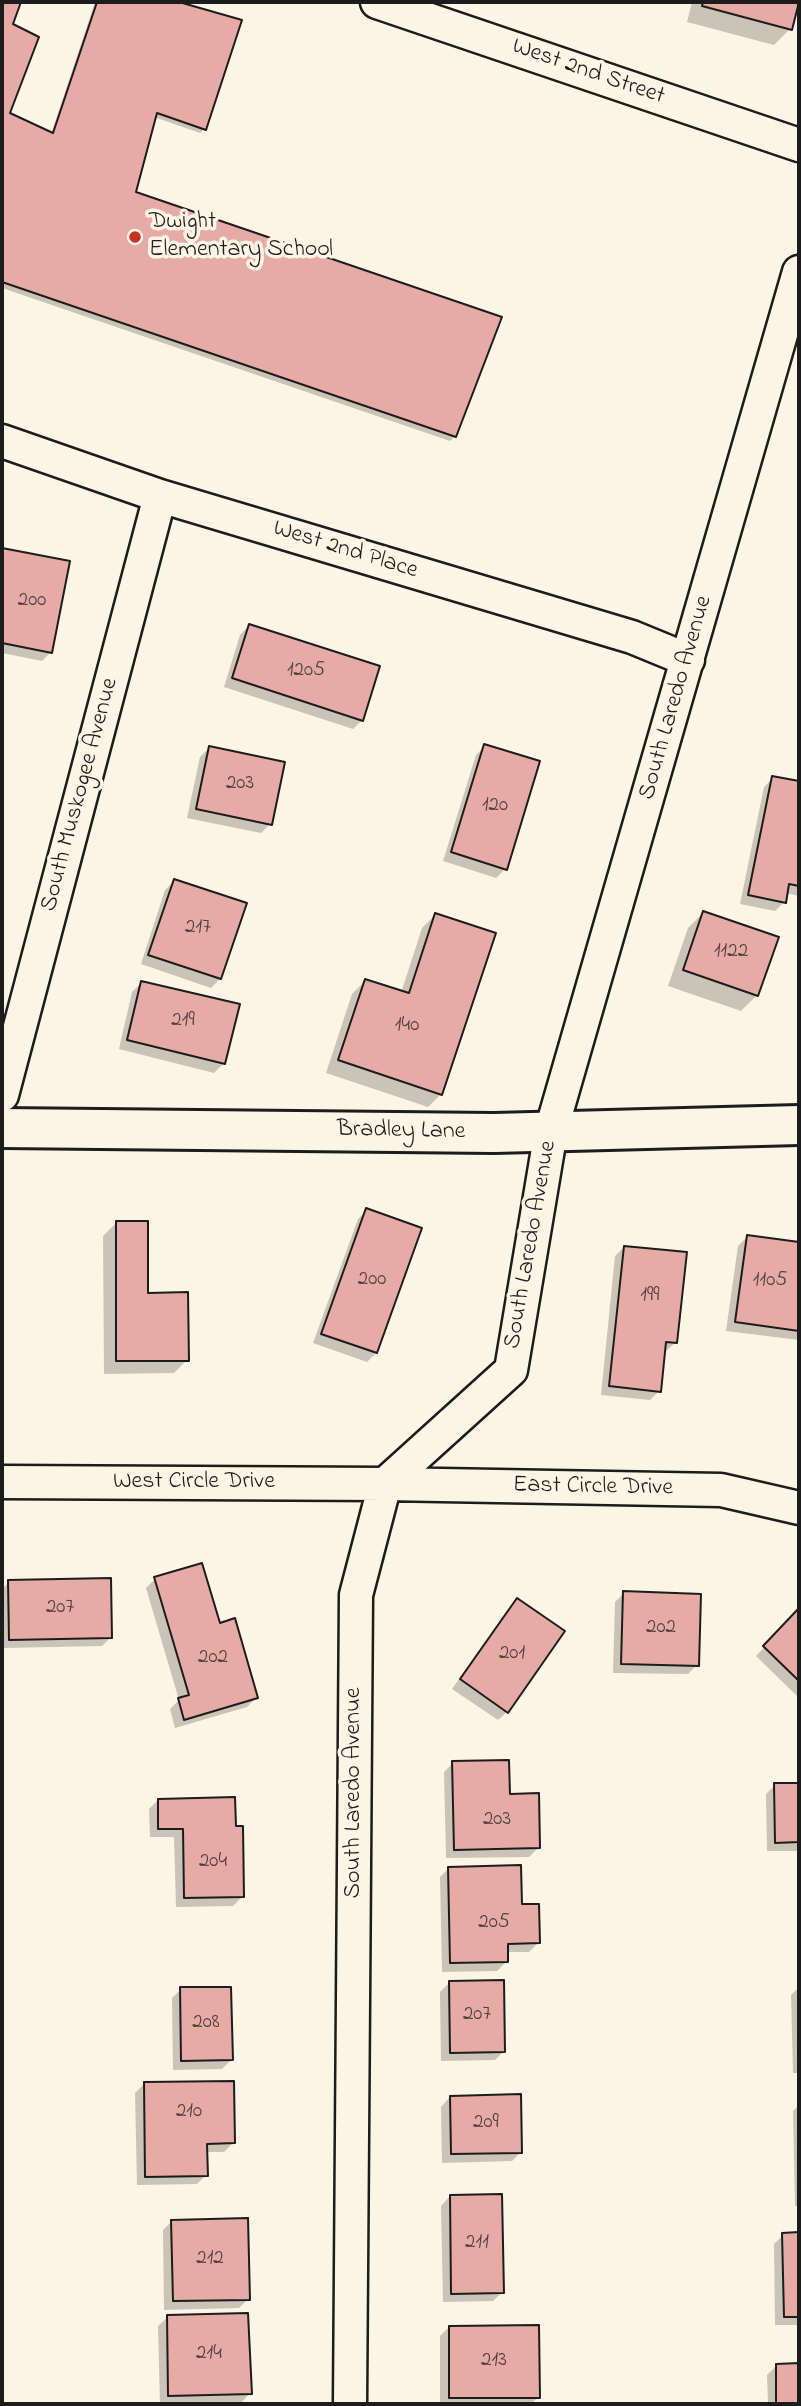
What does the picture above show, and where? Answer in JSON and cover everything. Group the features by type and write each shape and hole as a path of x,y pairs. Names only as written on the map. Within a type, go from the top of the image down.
{"street":[{"name":"West 2nd Street","path":"377,2 799,145"},
{"name":"South Laredo Avenue","path":"350,2404 356,1595 386,1484 511,1370 551,1130 799,272"},
{"name":"West 2nd Place","path":"2,441 160,495 632,637 688,660"},
{"name":"South Muskogee Avenue","path":"2,1095 160,495"},
{"name":"Bradley Lane","path":"2,1128 480,1133 799,1125"},
{"name":"West Circle Drive","path":"2,1482 386,1484"},
{"name":"East Circle Drive","path":"386,1484 721,1490 799,1508"}],"building":[{"name":"Dwight Elementary School","path":"2,2 21,2 13,24 39,37 10,113 53,133 97,2 179,2 242,20 206,130 157,113 136,192 502,317 456,437 2,282"},
{"path":"703,2 799,2 792,30 702,6"},
{"path":"2,548 70,561 52,653 2,643"},
{"path":"249,624 380,666 363,721 232,678"},
{"path":"484,744 540,761 507,870 451,852"},
{"path":"209,746 285,762 272,825 196,809"},
{"path":"772,776 799,781 799,886 789,884 786,903 748,895"},
{"path":"174,879 247,903 221,979 148,955"},
{"path":"703,911 779,937 758,996 683,970"},
{"path":"435,913 496,933 442,1095 338,1060 365,979 409,993"},
{"path":"141,981 240,1004 225,1064 127,1040"},
{"path":"366,1208 422,1228 377,1353 321,1334"},
{"path":"116,1221 148,1221 148,1293 188,1292 189,1361 116,1361"},
{"path":"747,1235 799,1242 799,1331 735,1322"},
{"path":"624,1246 687,1252 677,1343 666,1342 661,1392 609,1386"},
{"path":"202,1563 220,1623 235,1618 258,1698 184,1720 178,1698 189,1695 154,1577"},
{"path":"111,1578 112,1638 9,1640 8,1580"},
{"path":"623,1591 701,1594 699,1666 621,1664"},
{"path":"517,1598 565,1631 508,1713 460,1679"},
{"path":"799,1608 799,1681 763,1646"},
{"path":"509,1760 510,1794 539,1793 540,1848 454,1850 452,1761"},
{"path":"774,1783 799,1783 799,1842 775,1843"},
{"path":"235,1797 236,1826 243,1826 244,1897 184,1898 183,1829 158,1829 158,1799"},
{"path":"521,1865 522,1904 539,1904 540,1943 508,1944 508,1962 450,1963 448,1867"},
{"path":"504,1980 505,2052 450,2053 449,1981"},
{"path":"180,1987 231,1987 233,2060 181,2061"},
{"path":"234,2081 235,2143 207,2144 208,2176 145,2177 144,2082"},
{"path":"521,2094 522,2153 451,2154 450,2096"},
{"path":"502,2194 504,2293 451,2294 450,2195"},
{"path":"248,2218 250,2300 173,2301 171,2220"},
{"path":"799,2232 799,2317 784,2317 782,2233"},
{"path":"248,2313 252,2394 168,2396 167,2315"},
{"path":"539,2325 540,2398 449,2398 449,2326"},
{"path":"799,2363 799,2404 776,2404 776,2364"}],"place":[{"name":"Dwight Elementary School","path":"135,237"}]}
